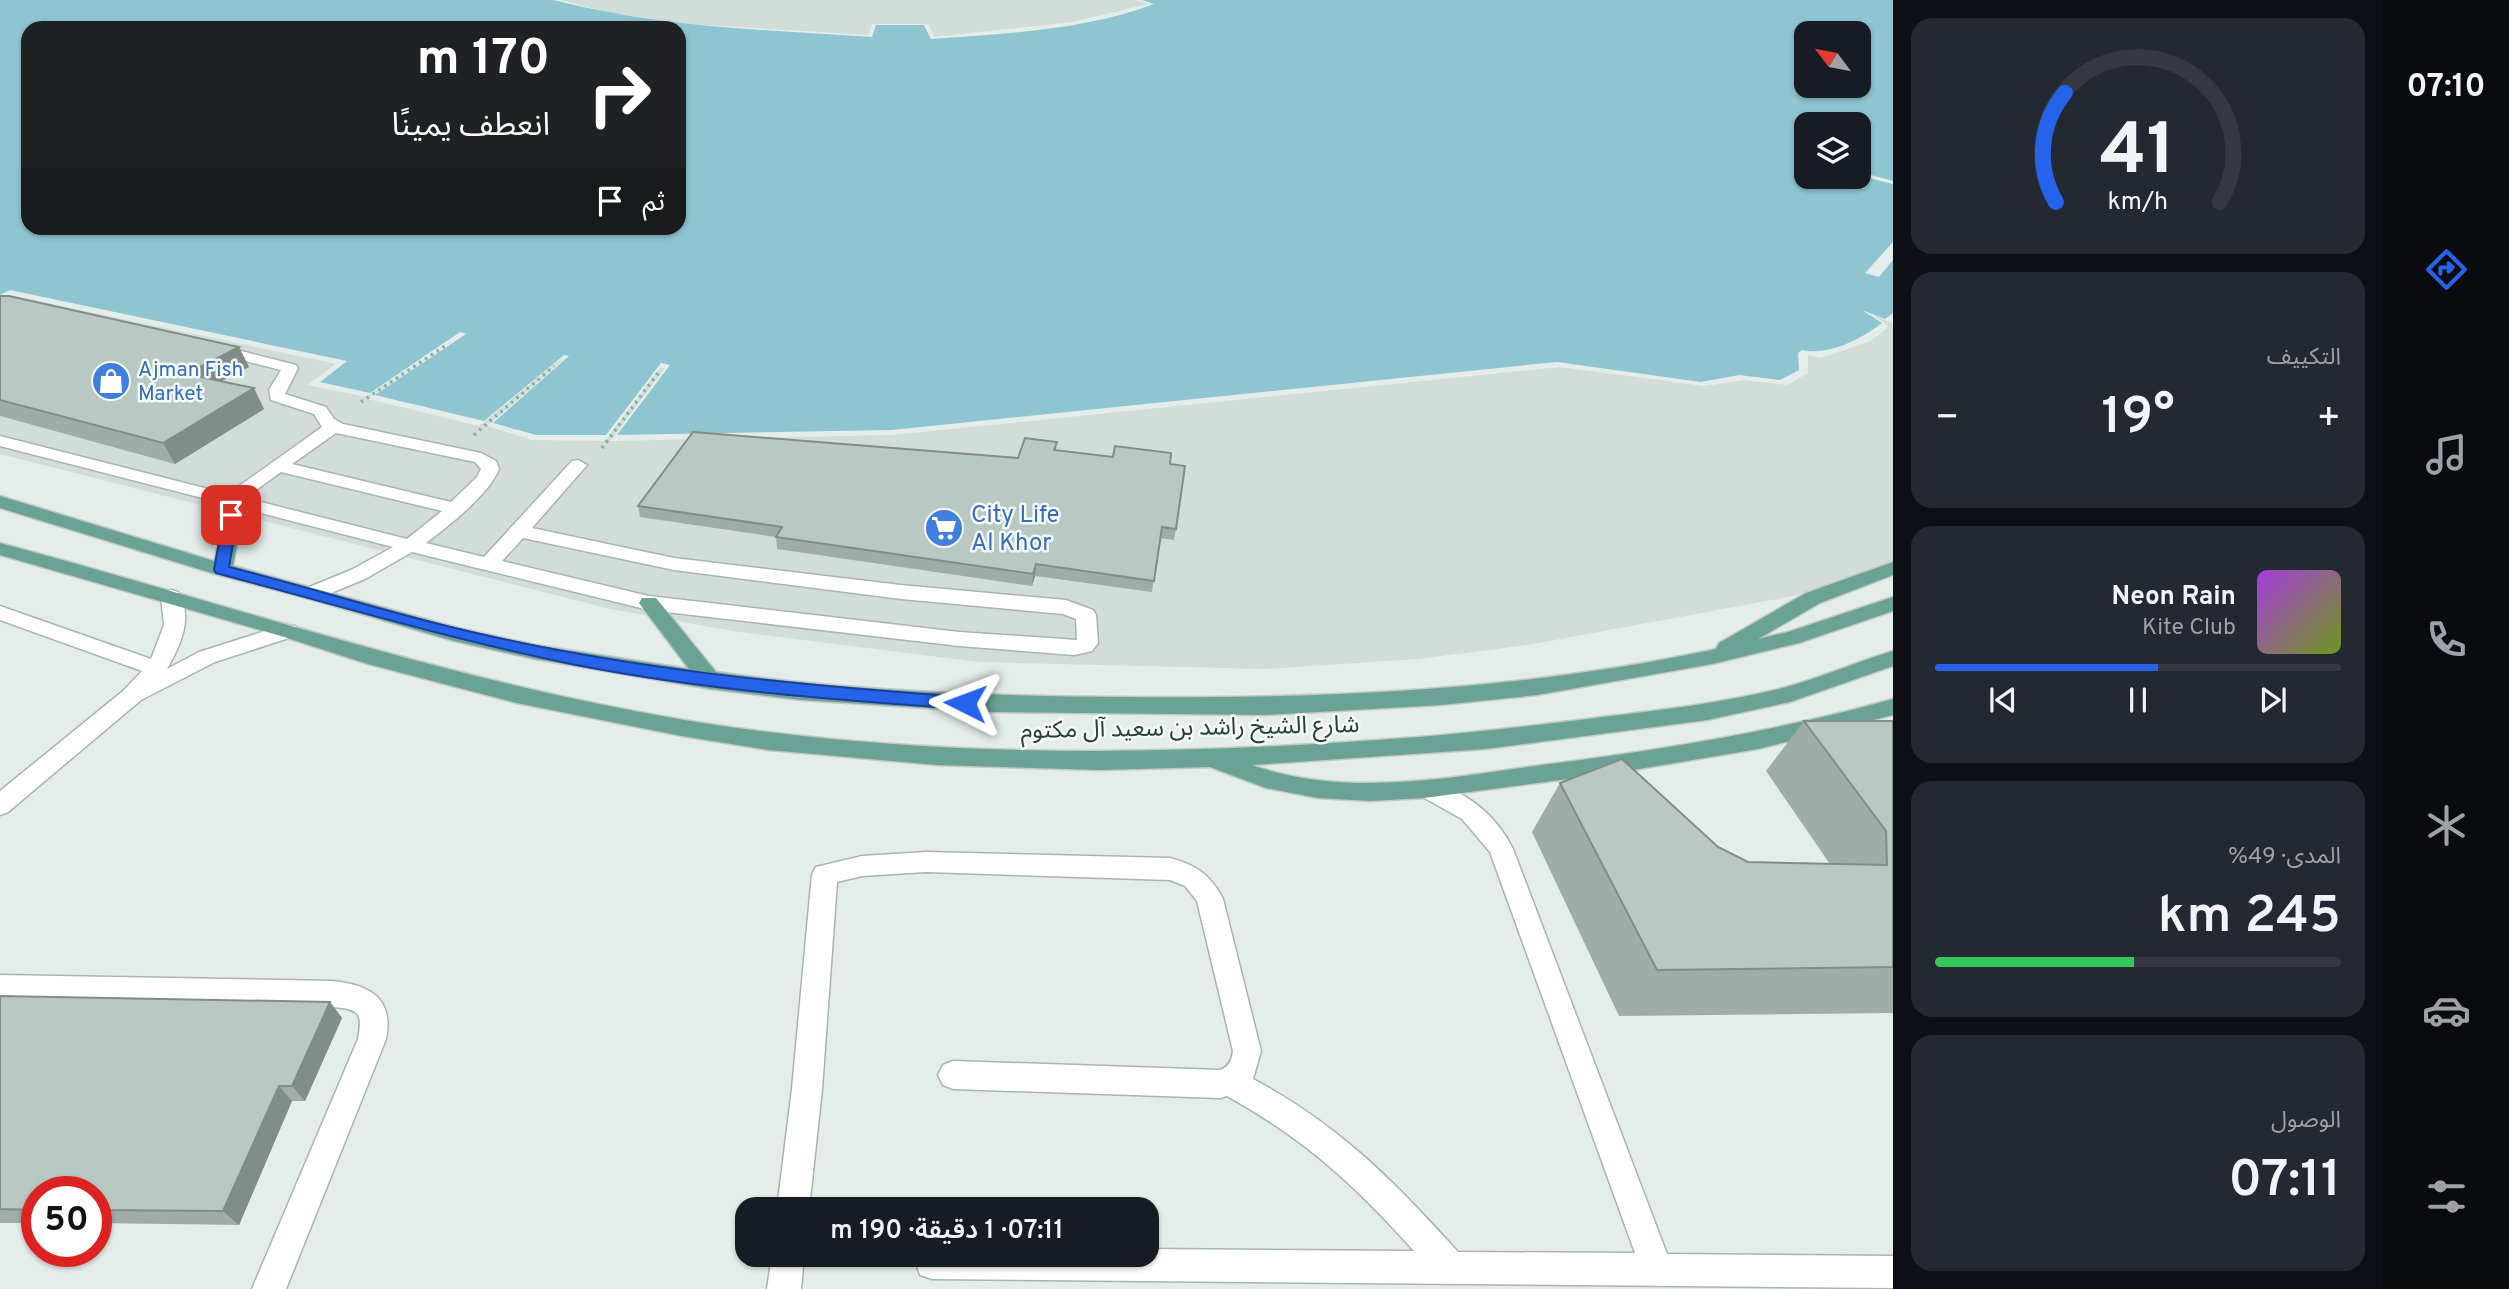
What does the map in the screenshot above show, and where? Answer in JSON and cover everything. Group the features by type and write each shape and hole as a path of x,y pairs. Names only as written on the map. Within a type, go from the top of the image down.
{"main road":[{"path":"222,570 230,533 232,499"},
{"name":"شارع الشيخ راشد بن سعيد آل مكتوم","path":"0,502 222,570 481,640 712,681 802,692 989,704 1265,707 1441,697 1537,687 1712,657 1792,638 1893,604"},
{"name":"شارع الشيخ راشد بن سعيد آل مكتوم","path":"0,549 288,631 368,657 517,695 621,717 769,741 951,756 1100,761 1212,758 1335,752 1485,740 1707,712 1790,694 1893,658"},
{"path":"1712,657 1764,624 1813,598 1893,568"},
{"path":"649,603 712,681"},
{"path":"1212,758 1256,777 1321,790 1429,789 1648,761 1833,725 1893,707"}],"street":[{"path":"203,346 287,366 290,370 277,390 277,397 320,411 334,426 487,461 490,465 489,474 455,509 411,546 377,567 314,593"},
{"path":"232,499 334,426"},
{"path":"0,441 411,546 649,603 960,639 1074,648 1085,646 1088,640 1086,615 1066,607 901,592 674,564 518,531"},
{"path":"488,565 578,464"},
{"path":"278,466 455,509"},
{"path":"111,714 147,680 169,648 176,620 171,597"},
{"path":"0,613 155,668"},
{"path":"0,805 141,692 196,662 234,646 288,631"},
{"path":"1833,725 1868,737"},
{"path":"1429,789 1469,810 1488,828 1501,849 1657,1270"},
{"path":"794,1197 807,1089 825,874 862,866 926,862 1170,869 1183,872 1205,888 1247,1051 1246,1063 1241,1073 1230,1082 1220,1084 953,1075"},
{"path":"0,987 333,994 359,998 368,1004 376,1025 372,1039 269,1289"},
{"path":"1230,1082 1304,1125 1354,1166 1402,1213 1450,1267"},
{"path":"1159,1265 1893,1272"},
{"path":"784,1289 787,1267"}],"path":[{"path":"361,402 445,346"},
{"path":"474,435 554,366"},
{"path":"602,448 658,373"}],"shaded area":[{"path":"561,0 1135,0 1148,4 1073,22 935,37 928,24 872,24 868,35 691,24 686,21 610,13"},
{"path":"9,295 336,364 307,385 366,397 460,336 368,399 479,426 561,359 563,360 487,426 532,440 605,441 660,368 665,368 610,441 892,435 1560,367 1705,386 1744,380 1787,385 1808,373 1808,355 1821,358 1871,341 1889,326 1870,313 1893,324 1893,563 1793,596 1528,645 1418,659 1265,669 978,662 733,631 610,609 0,454 0,299"}],"water":[{"path":"0,0 553,0 665,21 21,21 21,235 686,235 686,23 872,37 876,25 924,25 931,39 1015,33 1072,25 1128,13 1154,4 1142,0 1893,0 1893,181 1871,175 1871,112 1794,112 1794,189 1871,189 1871,178 1893,184 1893,242 1865,273 1879,277 1893,260 1893,313 1885,319 1862,310 1882,323 1844,345 1823,351 1802,350 1798,353 1799,370 1780,380 1739,375 1701,382 1557,362 891,430 617,435 670,365 661,363 606,435 536,435 493,423 569,356 564,355 484,421 375,395 466,334 460,332 370,393 320,382 347,361 10,290 0,295"}],"building":[{"name":"Ajman Fish Market","path":"0,296 239,347 186,374 254,388 163,443 0,400"},
{"name":"City Life Al Khor","path":"693,432 1018,458 1025,438 1057,442 1054,450 1113,457 1115,446 1171,453 1170,464 1185,466 1176,529 1162,527 1154,581 1036,564 1033,574 776,537 782,527 638,506"},
{"path":"1804,721 1893,721 1893,967 1657,970 1560,783 1622,759 1718,847 1748,862 1887,865 1886,831"},
{"path":"0,996 330,1002 292,1086 279,1086 223,1211 112,1210 112,1176 21,1176 21,1210 0,1209"}],"place":[{"name":"Ajman Fish Market","path":"111,381"},
{"name":"City Life Al Khor","path":"944,528"}],"route":[{"path":"231,515 222,570 314,593 454,634 578,660 712,681 802,692 965,703"}]}
